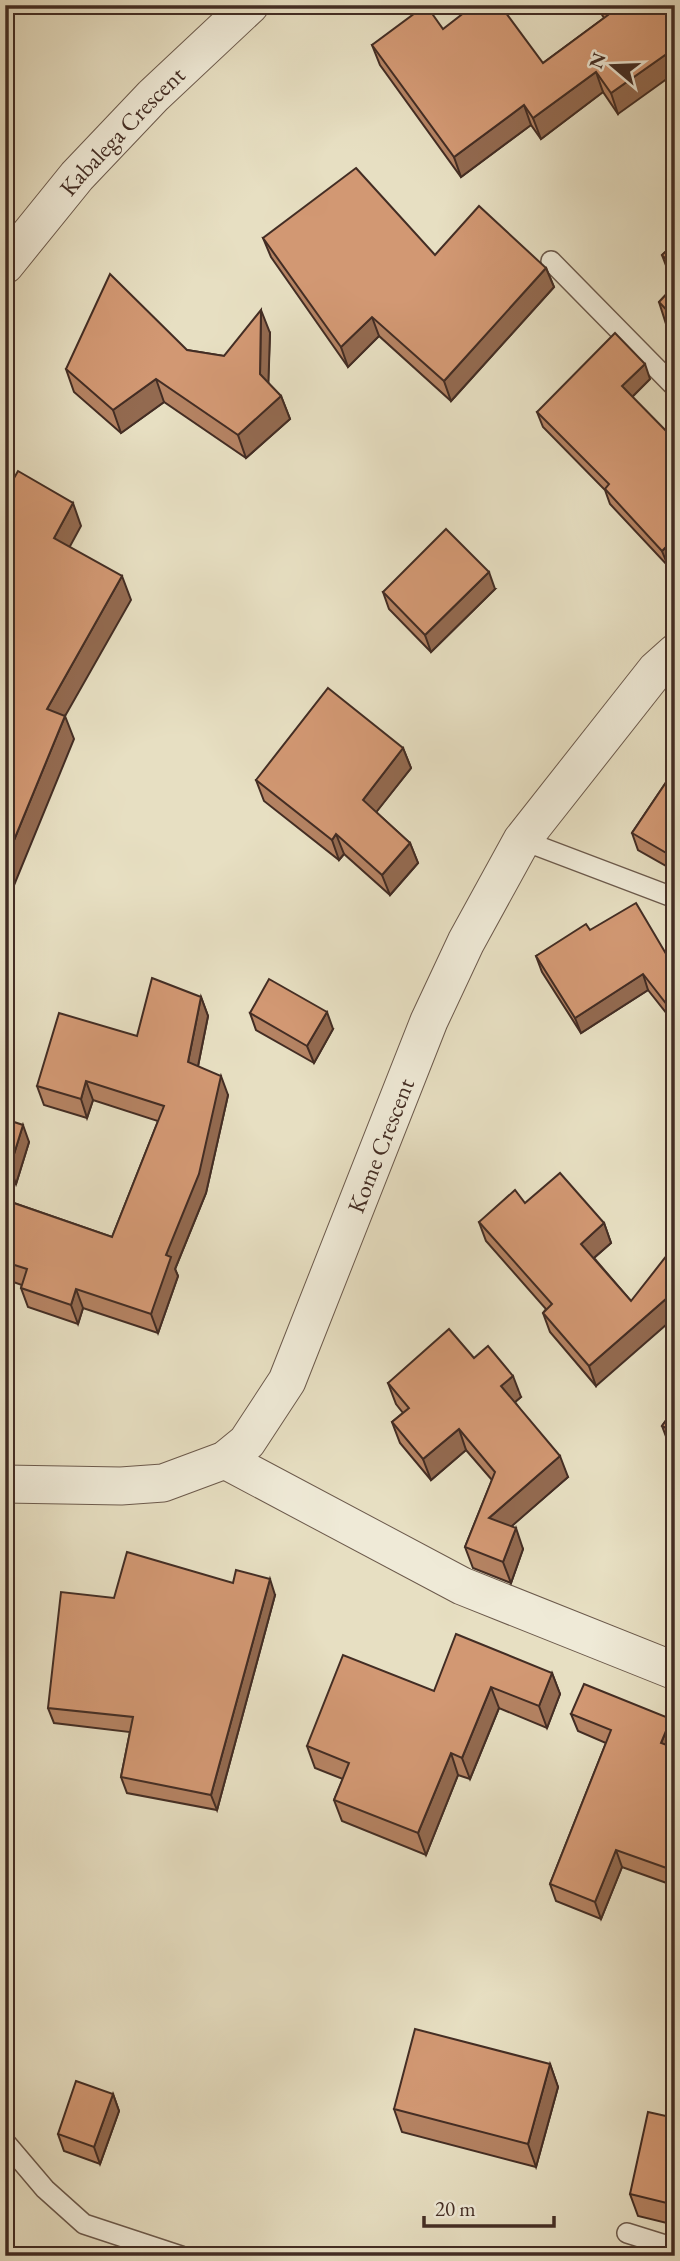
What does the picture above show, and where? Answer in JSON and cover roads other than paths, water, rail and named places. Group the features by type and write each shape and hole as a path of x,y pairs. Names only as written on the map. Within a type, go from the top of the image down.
{"street":[{"name":"Kabalega Crescent","path":"5,265 77,176 153,96 250,5"},
{"name":"Kome Crescent","path":"5,1484 121,1486 163,1483 225,1460 247,1442 287,1381 429,1021 466,942 522,840 656,670 675,653"},
{"path":"225,1460 462,1586 675,1671"}],"lane":[{"path":"551,261 675,387"},
{"path":"522,840 675,898"},
{"path":"5,2142 45,2189 84,2224 181,2256"},
{"path":"627,2233 675,2248"}]}
